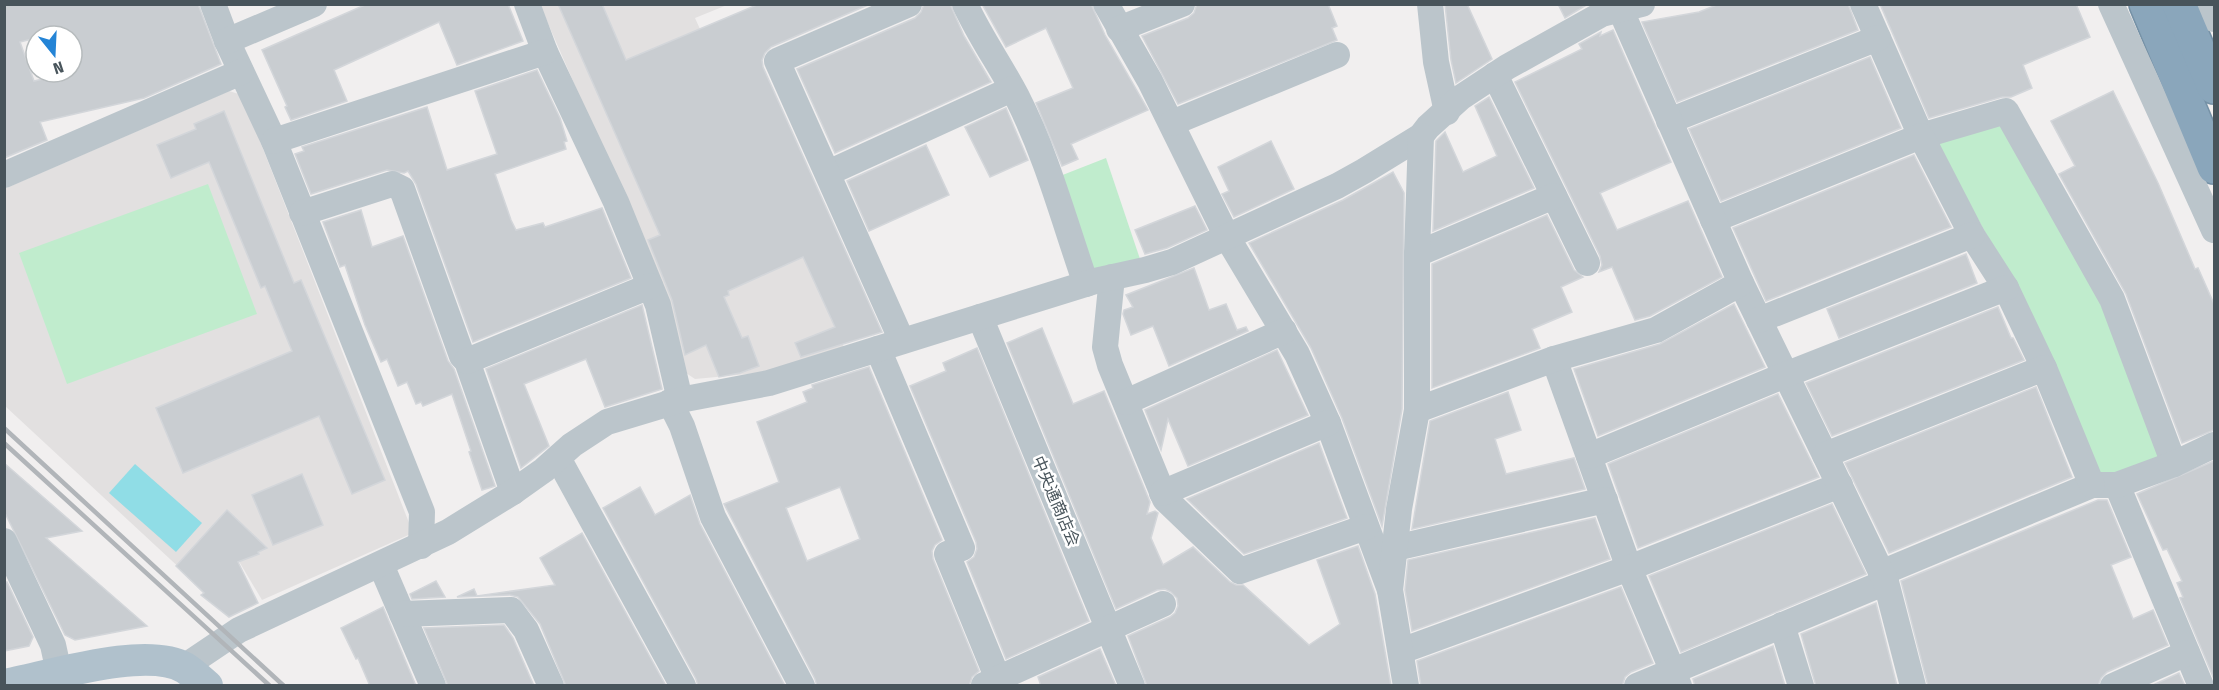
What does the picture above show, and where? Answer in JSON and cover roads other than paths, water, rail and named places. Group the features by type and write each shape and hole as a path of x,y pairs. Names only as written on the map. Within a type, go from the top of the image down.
{"highway":[{"path":"2146,4 2214,167"},
{"path":"2179,4 2214,87"}],"main road":[{"path":"4,685 60,679 149,659 195,676"}],"street":[{"path":"213,4 227,41 273,141 423,512 421,546"},
{"path":"227,41 314,4"},
{"path":"526,4 545,52 616,202 658,305 675,401 713,517 802,686"},
{"path":"902,341 777,61 909,4"},
{"path":"965,4 975,26 1012,89 1040,148 1086,284"},
{"path":"1106,4 1172,123 1227,237 1297,354 1328,423 1390,590 1406,686"},
{"path":"1119,29 1182,4"},
{"path":"1430,4 1436,62 1447,112"},
{"path":"1863,4 1922,136 1972,235 2006,288 2044,368 2092,485"},
{"path":"2111,4 2214,230"},
{"path":"2208,4 2214,19"},
{"path":"195,676 239,630 448,532 513,492 572,445 606,422 675,401 769,383 1086,284 1172,262 1337,186 1421,136 1460,98 1495,75 1602,14 1626,6 1669,121 1741,283 1883,577 1913,686"},
{"path":"1669,121 1878,38"},
{"path":"273,141 545,52"},
{"path":"1172,123 1337,55"},
{"path":"4,175 241,72"},
{"path":"1495,75 1587,263"},
{"path":"828,173 1012,89"},
{"path":"1713,220 1922,136 2006,111 2112,299 2174,464"},
{"path":"1390,590 1417,410 1417,254 1421,136"},
{"path":"302,213 392,184 402,189 462,356 467,360 513,492"},
{"path":"1417,254 1554,196"},
{"path":"1759,320 1972,235"},
{"path":"1112,277 1105,347 1110,365 1165,500 1240,571 1366,527"},
{"path":"1417,410 1554,359 1656,330 1741,283"},
{"path":"467,360 650,286"},
{"path":"1589,456 1785,375 2006,288"},
{"name":"中央通商店会","path":"980,317 1132,686"},
{"path":"1126,402 1284,331"},
{"path":"878,349 962,548 947,554 1006,680 1163,604"},
{"path":"1554,359 1629,568 1676,679"},
{"path":"1825,455 2044,368"},
{"path":"1162,493 1328,423"},
{"path":"1638,686 1676,679 1883,577 2092,485 2117,485 2214,446"},
{"path":"558,458 683,686"},
{"path":"1401,651 1629,568 1840,485"},
{"path":"2117,485 2201,686"},
{"path":"1395,548 1605,500"},
{"path":"4,541 53,645 60,679"},
{"path":"381,565 434,686"},
{"path":"402,614 511,610 526,630 551,686"},
{"path":"1782,626 1801,686"},
{"path":"2113,686 2187,653"}],"water":[{"path":"135,464 202,523 176,552 109,493"}],"railway":[{"path":"4,428 284,686"},
{"path":"4,443 270,686"}]}
